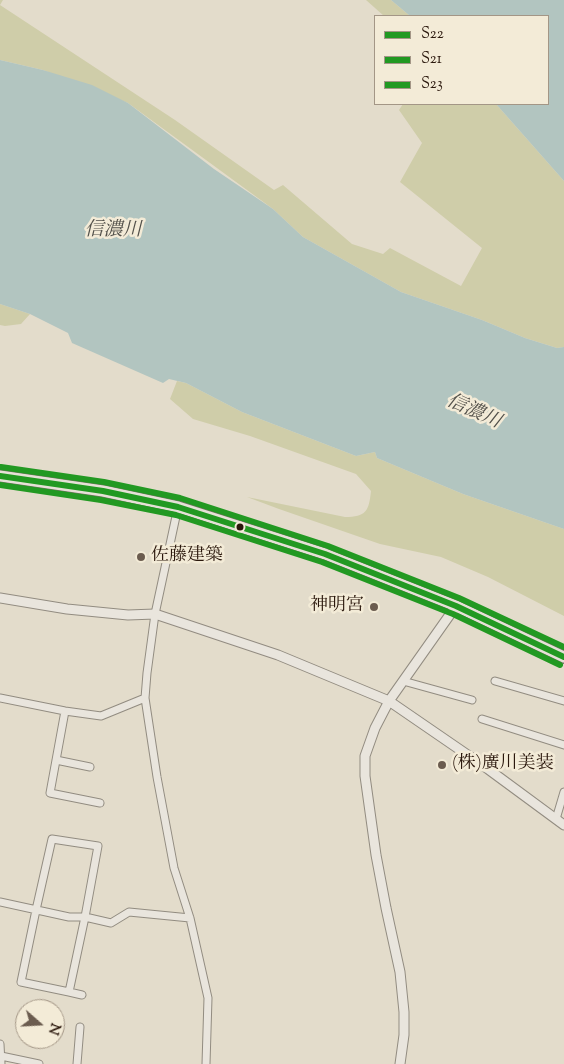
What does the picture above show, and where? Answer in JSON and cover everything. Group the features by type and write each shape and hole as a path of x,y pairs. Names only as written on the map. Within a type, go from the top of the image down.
{"main road":[{"path":"0,476 102,491 178,507 326,554 456,606 564,657"}],"street":[{"path":"178,507 155,614 148,665 146,698 174,868 190,918 208,998 206,1064"},
{"path":"0,598 67,609 128,615 155,614 278,655 389,701 488,769 564,825"},
{"path":"400,1064 404,1035 404,1012 400,972 376,855 365,776 365,756 375,728 389,701 456,606"},
{"path":"494,680 564,701"},
{"path":"403,681 472,700"},
{"path":"0,698 101,716 146,698"},
{"path":"65,711 50,793 100,802"},
{"path":"482,719 564,744"},
{"path":"56,760 90,767"},
{"path":"556,820 564,792"},
{"path":"69,992 98,846 52,839 22,982 82,995"},
{"path":"0,902 111,923 129,912 190,918"},
{"path":"77,1064 80,1028"},
{"path":"0,1044 1,1060 39,1064"}],"shaded area":[{"path":"366,0 391,0 409,15 383,15"},
{"path":"0,5 175,120 274,190 283,185 352,244 383,254 390,248 461,286 482,248 400,182 422,143 399,110 402,105 497,105 564,181 564,347 557,348 525,338 482,320 401,292 303,237 273,209 128,103 43,70 0,60"},
{"path":"0,304 30,314 21,324 0,325"},
{"path":"177,381 186,383 242,412 356,456 375,452 377,458 463,494 564,529 564,616 488,577 441,557 380,544 247,497 352,517 365,512 369,504 371,491 356,474 250,436 193,419 170,399"}],"water":[{"path":"391,0 564,0 564,181 497,105 549,105 549,15 409,15"},
{"name":"信濃川","path":"0,60 43,70 92,85 128,103 214,169 273,209 303,237 401,292 482,320 525,338 557,348 564,347 564,529 463,494 377,458 375,452 356,456 242,412 186,383 169,379 163,383 72,343 68,333 30,314 0,304"}],"transit line":[{"name":"S23","path":"1,467 104,482 180,498 328,546 459,598 564,647"},
{"name":"S22","path":"0,476 103,491 178,507 325,554 456,606 564,657"},
{"name":"S21","path":"0,485 101,500 176,515 322,562 453,614 560,665"}],"place":[{"name":"佐藤建築","path":"141,557"},
{"name":"神明宮","path":"374,607"},
{"name":"(株)廣川美装","path":"442,765"}]}
